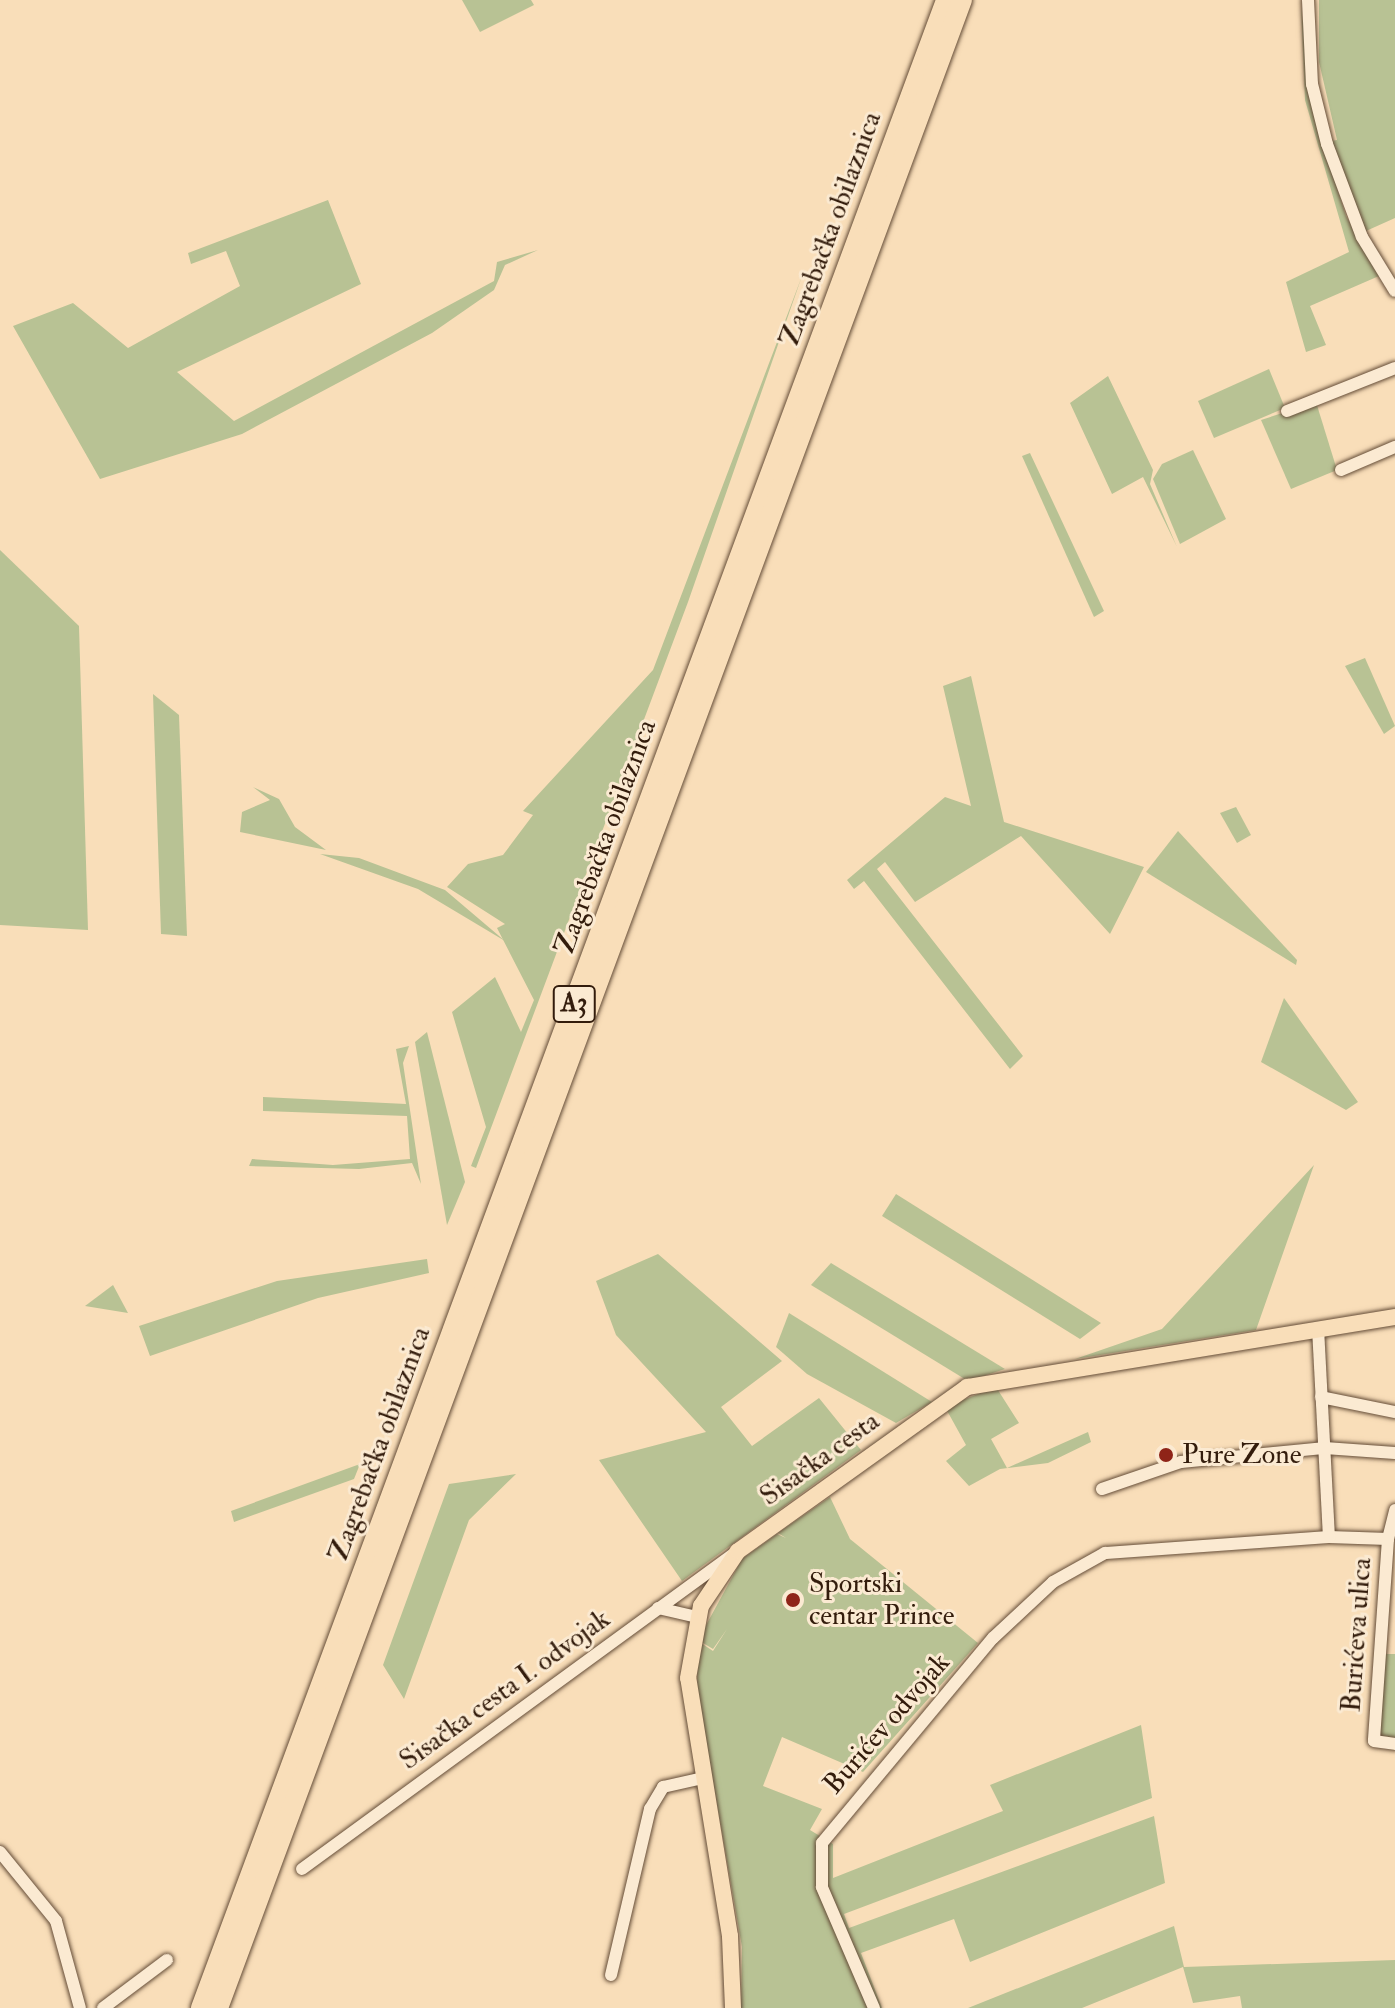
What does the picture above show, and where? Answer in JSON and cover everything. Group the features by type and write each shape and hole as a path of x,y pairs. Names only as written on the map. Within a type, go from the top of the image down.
{"highway":[{"name":"Zagrebačka obilaznica","path":"201,2008 946,0"},
{"name":"Zagrebačka obilaznica","path":"218,2008 962,0"}],"main road":[{"name":"Sisačka cesta","path":"733,2008 730,1936 688,1678 697,1617 738,1551 967,1387 1395,1317"}],"street":[{"path":"1308,0 1312,84 1327,144 1356,225 1395,291"},
{"path":"1287,411 1395,368"},
{"path":"1341,470 1395,447"},
{"name":"Burićeva ulica","path":"1318,1328 1329,1537 1388,1539 1374,1741 1395,1744"},
{"path":"1321,1397 1395,1412"},
{"path":"1102,1489 1181,1462 1325,1448 1395,1453"},
{"path":"1388,1539 1395,1510"},
{"name":"Burićev odvojak","path":"874,2008 822,1887 822,1843 993,1638 1053,1582 1105,1553 1329,1537"},
{"name":"Sisačka cesta I. odvojak","path":"302,1869 738,1551"},
{"path":"658,1609 697,1617"},
{"path":"611,1975 650,1809 663,1787 703,1778"},
{"path":"0,1852 56,1921 80,2008"},
{"path":"103,2008 167,1960"}],"green space":[{"path":"462,0 531,0 534,5 480,32"},
{"path":"1319,0 1395,0 1395,218 1366,231 1331,141 1337,140 1319,62"},
{"path":"1301,6 1313,113 1346,216 1379,276 1310,306 1326,345 1306,352 1286,282 1349,252 1305,100"},
{"path":"328,200 361,284 177,372 234,421 494,281 497,262 538,250 505,265 494,290 432,333 242,434 100,479 13,326 73,303 128,348 240,286 226,251 191,264 188,253"},
{"path":"802,276 688,602 476,1168 471,1166 486,1127 452,1012 495,977 521,1032 534,1000 497,928 505,924 447,887 468,864 503,855 533,815 523,811 653,670"},
{"path":"1269,369 1285,408 1214,438 1198,401"},
{"path":"1108,376 1153,470 1150,484 1177,547 1143,477 1112,494 1070,403"},
{"path":"1316,402 1337,470 1291,489 1261,420"},
{"path":"1193,450 1226,519 1180,544 1153,479 1162,464"},
{"path":"1030,453 1104,611 1094,617 1022,456"},
{"path":"0,550 79,626 88,930 0,925"},
{"path":"1365,658 1395,726 1384,734 1345,666"},
{"path":"971,676 1004,822 1144,867 1110,934 1021,836 915,902 885,862 877,869 1023,1056 1010,1069 864,881 854,889 847,880 945,797 971,806 943,686"},
{"path":"153,694 179,715 187,936 161,934"},
{"path":"253,787 279,799 295,827 326,850 240,832 242,812 270,800"},
{"path":"1236,807 1251,835 1237,843 1220,813"},
{"path":"1178,831 1297,960 1296,965 1146,872"},
{"path":"320,854 359,858 445,890 505,941 418,889"},
{"path":"1284,998 1358,1102 1346,1110 1261,1062"},
{"path":"427,1032 465,1182 447,1225 415,1042"},
{"path":"409,1046 403,1063 421,1184 412,1163 359,1169 249,1166 252,1159 333,1165 410,1159 407,1116 263,1111 263,1097 406,1104 396,1049"},
{"path":"1314,1165 1256,1330 1075,1359 1162,1329"},
{"path":"896,1194 1101,1323 1080,1339 882,1216"},
{"path":"658,1254 782,1361 721,1407 752,1446 819,1398 861,1450 682,1581 599,1460 706,1432 616,1335 596,1281"},
{"path":"427,1259 429,1273 318,1298 150,1356 139,1326 277,1281"},
{"path":"831,1263 1005,1369 968,1381 811,1285"},
{"path":"113,1285 128,1313 85,1306"},
{"path":"789,1313 932,1402 896,1423 807,1374 776,1347"},
{"path":"996,1387 1019,1423 991,1439 1007,1468 1088,1432 1091,1442 1048,1463 1000,1469 969,1486 946,1461 966,1445 945,1407"},
{"path":"360,1464 354,1479 234,1522 231,1511"},
{"path":"516,1474 469,1520 404,1699 383,1665 449,1484"},
{"path":"830,1497 850,1539 978,1643 863,1772 782,1737 763,1786 822,1809 810,1830 833,1844 833,1878 1003,1811 990,1785 1141,1725 1152,1798 844,1914 849,1928 1154,1816 1165,1883 970,1962 954,1919 861,1953 882,2008 741,2008 742,1947 697,1690 698,1641 713,1651 727,1629 713,1649 698,1640 742,1559 777,1534 786,1538 778,1533"},
{"path":"1385,1654 1395,1654 1395,1738 1378,1735"},
{"path":"1174,1926 1184,1967 1395,1960 1395,2008 1242,2008 1240,1996 1193,2003 1183,1967 1082,2008 968,2008"}],"place":[{"name":"Pure Zone","path":"1166,1455"},
{"name":"Sportski centar Prince","path":"793,1600"}]}
